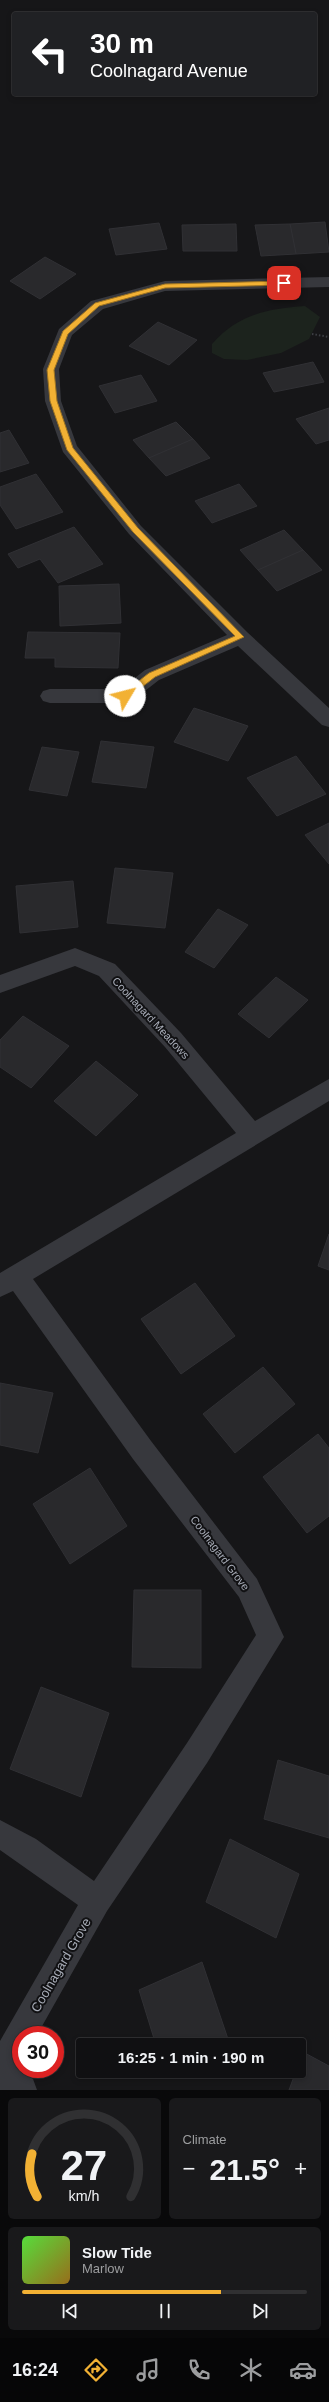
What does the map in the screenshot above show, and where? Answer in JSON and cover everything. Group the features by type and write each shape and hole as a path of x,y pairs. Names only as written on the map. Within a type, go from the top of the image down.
{"street":[{"path":"329,282 165,286 97,304 65,333 51,370 54,401 69,448 135,530 240,637 329,720"},
{"path":"50,696 125,696 152,675 240,637"},
{"name":"Coolnagard Meadows","path":"0,984 75,957 107,970 173,1040 252,1135"},
{"path":"8,1281 329,1089"},
{"name":"Coolnagard Grove","path":"0,2070 97,1901 197,1753 271,1637 248,1588 142,1450 8,1281"},
{"path":"0,1834 26,1849 97,1901"},
{"path":"0,2074 22,2090"}],"path":[{"path":"312,334 329,337"}],"shaded area":[{"path":"305,306 320,317 309,339 281,353 247,360 224,359 212,353 212,344 232,326 243,320 266,311"}],"building":[{"path":"325,222 329,252 296,254 290,224"},
{"path":"159,223 167,249 116,255 109,229"},
{"path":"236,224 237,251 183,251 182,225"},
{"path":"290,224 296,254 261,256 255,225"},
{"path":"45,257 76,274 40,299 10,281"},
{"path":"158,322 197,340 169,365 129,346"},
{"path":"313,362 324,382 274,392 263,373"},
{"path":"141,375 157,401 115,413 99,386"},
{"path":"329,408 329,440 316,444 296,419"},
{"path":"176,422 193,439 149,458 133,440"},
{"path":"9,430 29,463 0,472 0,433"},
{"path":"193,439 210,458 166,476 149,458"},
{"path":"36,474 63,512 16,529 0,505 0,487"},
{"path":"239,484 257,506 212,523 195,501"},
{"path":"74,527 103,564 58,583 40,559 18,568 8,554"},
{"path":"284,530 303,550 258,570 240,550"},
{"path":"303,550 322,570 277,591 258,570"},
{"path":"119,584 121,623 60,626 59,586"},
{"path":"28,632 120,633 118,668 55,667 55,658 25,658"},
{"path":"194,708 248,726 228,761 174,742"},
{"path":"101,741 154,747 146,788 92,782"},
{"path":"42,747 79,752 67,796 29,790"},
{"path":"296,756 326,794 277,816 247,778"},
{"path":"329,823 329,864 305,835"},
{"path":"115,868 173,873 165,928 107,923"},
{"path":"73,881 78,927 20,933 16,886"},
{"path":"218,909 248,925 214,968 185,952"},
{"path":"276,977 308,1000 269,1038 238,1014"},
{"path":"23,1016 69,1046 31,1088 0,1067 0,1040"},
{"path":"96,1061 138,1095 96,1136 54,1101"},
{"path":"329,1234 329,1270 318,1266"},
{"path":"195,1283 235,1336 181,1374 141,1319"},
{"path":"263,1367 295,1404 235,1453 203,1414"},
{"path":"0,1383 53,1393 38,1453 0,1445"},
{"path":"318,1434 329,1448 329,1516 307,1533 263,1477"},
{"path":"90,1468 127,1526 70,1564 33,1504"},
{"path":"134,1590 201,1590 201,1668 132,1667"},
{"path":"41,1687 109,1713 81,1797 10,1769"},
{"path":"278,1760 329,1776 329,1838 264,1819"},
{"path":"230,1839 299,1874 276,1938 206,1902"},
{"path":"202,1962 228,2038 154,2038 139,1990"},
{"path":"306,2054 329,2066 329,2090 289,2090 293,2078 306,2078"}],"route":[{"path":"125,696 152,675 240,637 135,530 69,448 54,401 51,370 65,333 97,304 165,286 284,283"}]}
